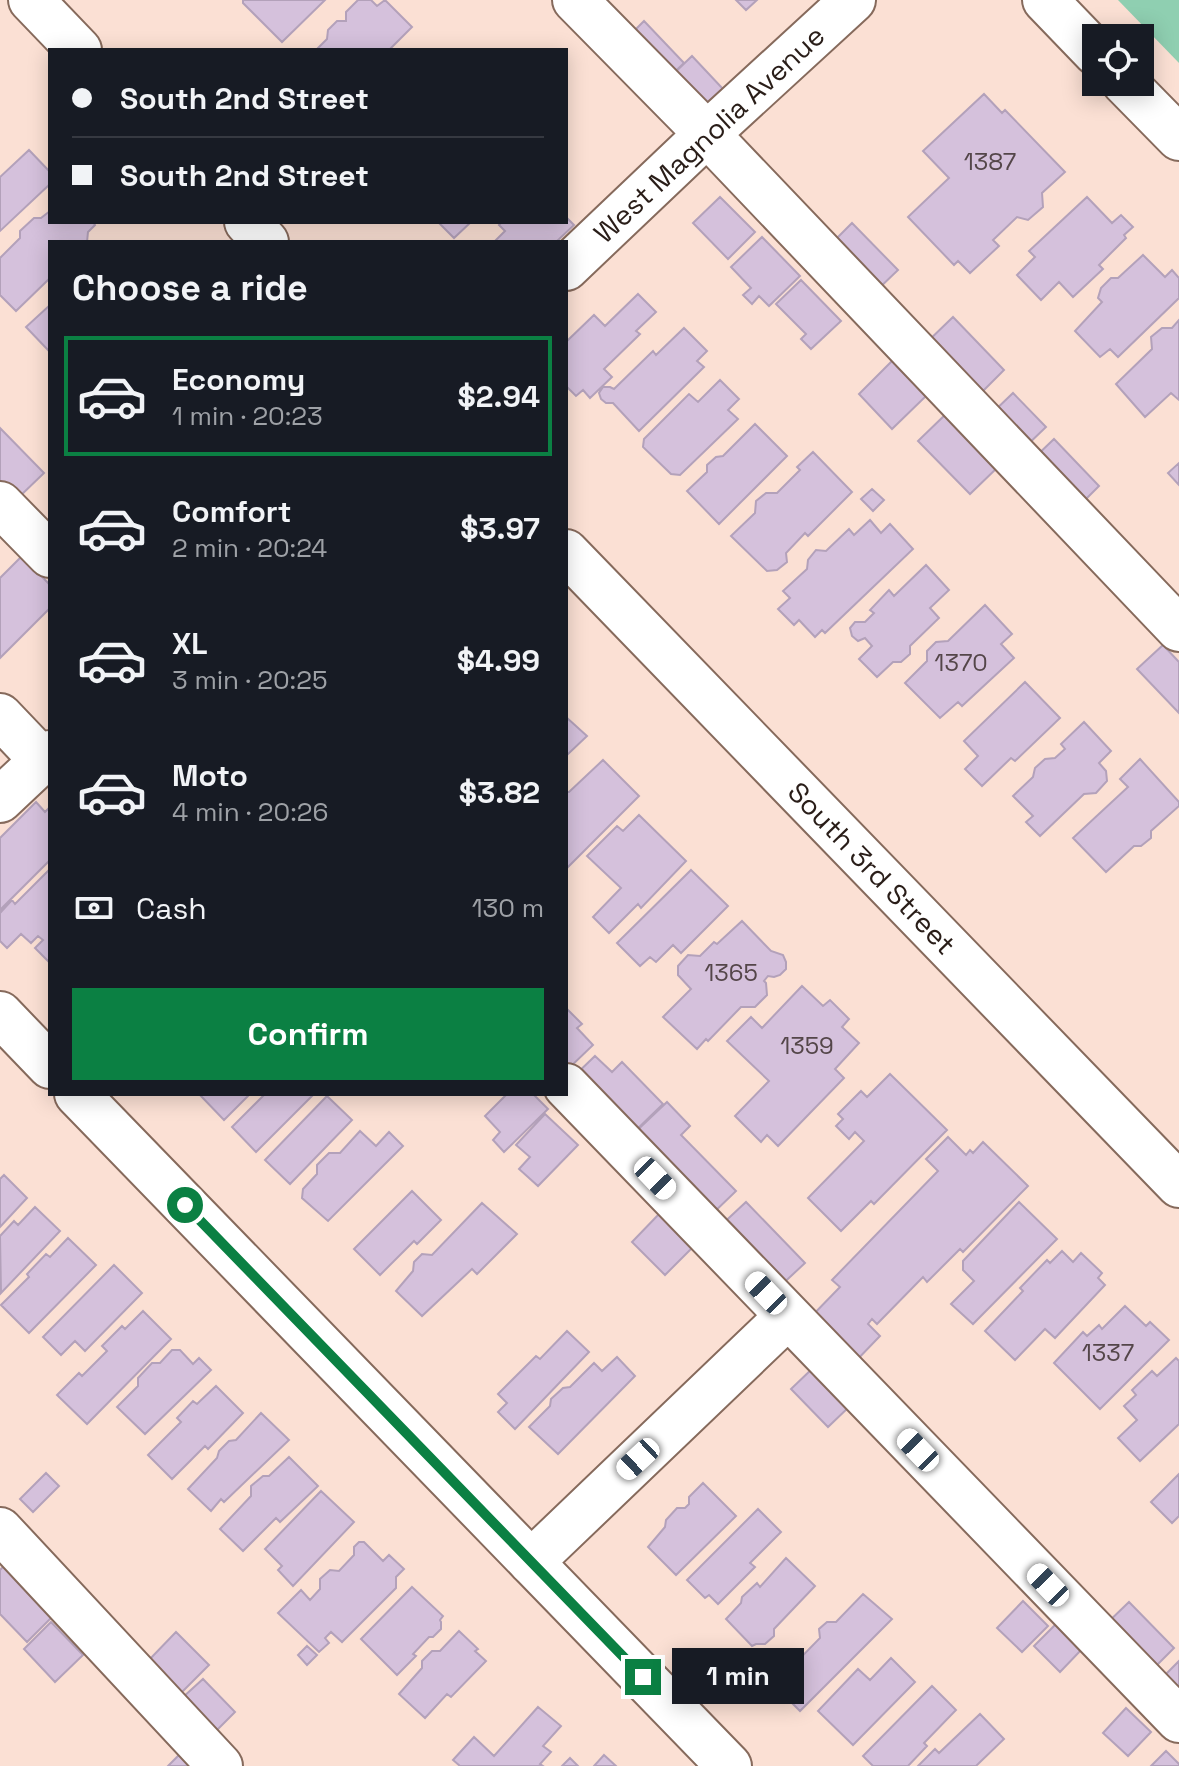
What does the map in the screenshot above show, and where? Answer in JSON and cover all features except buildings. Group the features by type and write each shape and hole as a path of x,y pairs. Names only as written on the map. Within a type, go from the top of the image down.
{"main road":[{"path":"31,0 77,48"},
{"path":"575,0 1179,629"},
{"name":"West Magnolia Avenue","path":"568,266 853,0"},
{"path":"1045,0 1082,38"},
{"path":"1138,96 1179,138"},
{"path":"249,224 264,240"},
{"path":"0,504 48,553"},
{"name":"South 3rd Street","path":"568,554 1179,1185"},
{"path":"0,716 46,756 0,800"},
{"path":"0,1014 48,1064"},
{"path":"568,1088 1179,1720"},
{"path":"79,1096 729,1766"},
{"path":"531,1562 788,1316"},
{"path":"0,1530 220,1766"}],"green space":[{"path":"1118,0 1179,0 1179,63 1154,37 1154,24 1141,24"}],"route":[{"path":"185,1205 643,1677"}]}
